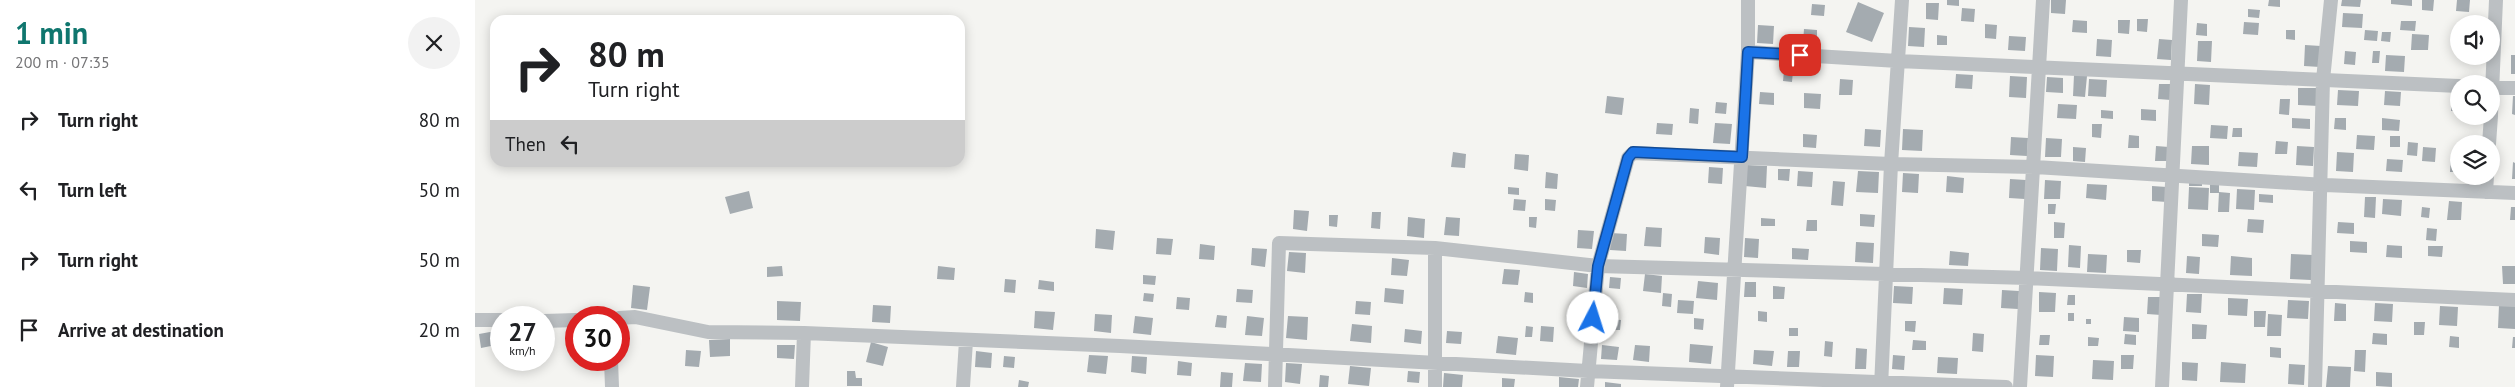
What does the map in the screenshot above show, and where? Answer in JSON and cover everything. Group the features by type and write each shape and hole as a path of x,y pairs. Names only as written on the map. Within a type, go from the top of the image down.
{"street":[{"path":"1727,382 1748,52 1748,0"},
{"path":"1881,385 1891,164 1902,0"},
{"path":"2020,387 2035,167 2043,0"},
{"path":"2162,387 2181,0"},
{"path":"2315,387 2316,291 2323,80 2331,0"},
{"path":"2493,75 2497,0"},
{"path":"1748,52 1898,62 2450,86"},
{"path":"2500,88 2515,88"},
{"path":"1587,387 1598,266 1628,158 1633,152 1891,164 2035,167 2320,184 2515,193"},
{"path":"2486,185 2486,192"},
{"path":"1275,387 1279,242 1435,248 1598,266 1664,266 1735,271 2028,278 2515,300"},
{"path":"1435,248 1435,387"},
{"path":"630,317 708,332 804,333 1120,346 1588,371 1727,382 2006,387"},
{"path":"475,320 490,320"},
{"path":"802,387 804,333"},
{"path":"963,387 966,341"},
{"path":"611,371 612,387"}],"building":[{"path":"1947,0 1959,0 1959,6 1947,5"},
{"path":"2051,0 2066,0 2065,14 2051,13"},
{"path":"2269,0 2280,0 2280,7 2268,6"},
{"path":"2342,0 2361,0 2360,7 2341,6"},
{"path":"2391,0 2412,0 2412,6 2391,4"},
{"path":"2422,0 2434,0 2433,11 2422,10"},
{"path":"2457,0 2470,0 2469,12 2456,11"},
{"path":"1858,2 1884,13 1872,42 1846,32"},
{"path":"1926,3 1939,3 1938,20 1926,19"},
{"path":"1812,4 1825,5 1824,16 1811,15"},
{"path":"1962,8 1975,9 1974,22 1961,21"},
{"path":"2248,9 2260,10 2259,18 2248,17"},
{"path":"2343,13 2363,14 2362,28 2342,27"},
{"path":"2137,19 2148,19 2147,32 2137,31"},
{"path":"2073,20 2087,21 2087,33 2072,32"},
{"path":"2118,20 2130,20 2129,34 2118,33"},
{"path":"2401,21 2416,21 2415,31 2400,30"},
{"path":"2244,22 2259,23 2258,35 2243,34"},
{"path":"2197,23 2207,24 2207,36 2196,35"},
{"path":"1985,24 1997,25 1996,39 1985,38"},
{"path":"1758,25 1774,26 1773,44 1757,43"},
{"path":"1909,27 1925,28 1924,47 1908,46"},
{"path":"1804,29 1817,30 1817,43 1803,42"},
{"path":"2286,30 2295,30 2295,40 2286,39"},
{"path":"2365,30 2378,31 2377,41 2364,40"},
{"path":"2382,32 2391,32 2390,42 2381,41"},
{"path":"2412,34 2429,35 2428,50 2411,50"},
{"path":"1937,35 1947,36 1947,45 1937,45"},
{"path":"2009,36 2026,37 2025,51 2008,50"},
{"path":"2097,39 2112,40 2111,57 2096,56"},
{"path":"2159,39 2172,40 2171,60 2157,59"},
{"path":"2198,41 2212,41 2211,62 2197,61"},
{"path":"2305,45 2321,46 2320,67 2304,66"},
{"path":"2345,51 2356,52 2355,65 2344,64"},
{"path":"2373,51 2380,51 2379,63 2372,63"},
{"path":"2386,55 2405,56 2404,72 2385,71"},
{"path":"2511,55 2515,55 2515,74 2511,74"},
{"path":"1784,71 1793,71 1792,82 1783,81"},
{"path":"1956,74 1973,75 1972,89 1955,88"},
{"path":"2074,75 2087,76 2085,97 2073,96"},
{"path":"2010,76 2027,77 2026,98 2009,97"},
{"path":"2047,77 2063,78 2063,93 2046,92"},
{"path":"1840,79 1853,80 1852,95 1839,95"},
{"path":"2089,79 2107,80 2106,97 2088,96"},
{"path":"2159,84 2172,84 2171,100 2158,99"},
{"path":"2195,84 2210,85 2209,105 2194,104"},
{"path":"2298,88 2319,88 2319,106 2298,105"},
{"path":"2338,90 2359,91 2358,106 2337,105"},
{"path":"2385,91 2401,92 2400,106 2384,105"},
{"path":"1760,92 1774,93 1774,105 1759,104"},
{"path":"1804,93 1821,94 1820,109 1804,108"},
{"path":"1607,96 1624,98 1622,115 1605,113"},
{"path":"2513,96 2515,96 2515,115 2512,114"},
{"path":"2280,99 2290,99 2289,115 2279,114"},
{"path":"1716,102 1727,103 1726,114 1715,113"},
{"path":"2058,104 2077,105 2076,119 2057,118"},
{"path":"1690,108 1699,109 1698,124 1689,123"},
{"path":"2141,109 2156,110 2156,121 2141,120"},
{"path":"2101,110 2113,111 2113,119 2101,118"},
{"path":"2292,118 2310,119 2310,129 2292,128"},
{"path":"2335,118 2346,118 2346,130 2334,129"},
{"path":"2382,118 2400,120 2399,131 2382,130"},
{"path":"1657,123 1673,124 1672,135 1656,134"},
{"path":"1715,123 1732,124 1730,144 1713,143"},
{"path":"2092,124 2102,124 2101,138 2092,137"},
{"path":"2211,125 2228,126 2227,139 2210,138"},
{"path":"2233,128 2242,128 2242,137 2232,137"},
{"path":"1865,129 1881,130 1880,147 1864,146"},
{"path":"1903,129 1923,130 1922,151 1902,150"},
{"path":"1803,134 1817,135 1816,148 1803,147"},
{"path":"2129,135 2139,136 2139,148 2128,148"},
{"path":"2357,135 2375,136 2374,150 2356,149"},
{"path":"2390,136 2400,136 2400,147 2390,147"},
{"path":"2011,137 2028,138 2027,156 2010,155"},
{"path":"2046,138 2062,139 2061,157 2045,157"},
{"path":"2276,141 2288,142 2287,154 2275,154"},
{"path":"2408,142 2418,143 2417,156 2407,155"},
{"path":"2156,146 2169,147 2168,161 2155,161"},
{"path":"2192,146 2209,146 2209,165 2191,164"},
{"path":"2297,146 2314,147 2313,166 2296,165"},
{"path":"2073,147 2086,148 2085,162 2073,161"},
{"path":"2423,147 2436,148 2435,162 2422,161"},
{"path":"1453,152 1466,154 1465,168 1451,167"},
{"path":"2239,152 2258,153 2257,167 2238,166"},
{"path":"2337,152 2354,153 2353,172 2336,171"},
{"path":"1515,154 1529,155 1528,171 1514,169"},
{"path":"2387,159 2403,160 2402,172 2386,171"},
{"path":"2513,162 2515,163 2515,179 2512,179"},
{"path":"1746,165 1767,166 1766,188 1745,186"},
{"path":"1709,167 1723,168 1722,184 1708,183"},
{"path":"1778,169 1790,169 1789,181 1778,180"},
{"path":"1798,171 1813,172 1812,187 1797,186"},
{"path":"1858,171 1879,172 1878,193 1856,192"},
{"path":"1546,172 1558,174 1557,189 1545,188"},
{"path":"1903,173 1919,174 1918,193 1902,192"},
{"path":"1947,176 1964,178 1963,193 1946,192"},
{"path":"2010,179 2026,180 2025,199 2009,198"},
{"path":"2189,179 2202,179 2202,186 2189,186"},
{"path":"2045,180 2061,181 2060,199 2044,199"},
{"path":"1833,181 1845,182 1843,206 1831,205"},
{"path":"2087,184 2107,185 2106,200 2086,198"},
{"path":"2210,184 2219,184 2219,193 2210,193"},
{"path":"2152,186 2167,187 2167,202 2152,201"},
{"path":"1508,187 1519,188 1519,195 1508,194"},
{"path":"2189,187 2209,188 2208,210 2188,209"},
{"path":"2237,189 2255,190 2254,210 2236,209"},
{"path":"749,191 753,208 730,214 725,197"},
{"path":"2219,192 2230,193 2229,212 2218,212"},
{"path":"2259,194 2273,195 2273,203 2259,202"},
{"path":"2365,197 2376,197 2375,218 2364,217"},
{"path":"1514,199 1526,200 1525,211 1513,210"},
{"path":"1545,199 1556,200 1555,211 1545,210"},
{"path":"2383,199 2402,200 2401,216 2382,214"},
{"path":"2449,201 2462,202 2461,220 2447,220"},
{"path":"2048,204 2056,204 2055,214 2048,214"},
{"path":"2422,207 2430,208 2429,218 2421,217"},
{"path":"2511,207 2515,207 2515,220 2510,220"},
{"path":"1294,210 1309,211 1307,231 1293,229"},
{"path":"1372,212 1381,212 1380,229 1371,228"},
{"path":"1860,214 1875,215 1874,227 1860,226"},
{"path":"1329,215 1338,215 1337,227 1329,226"},
{"path":"1408,217 1425,219 1424,238 1407,236"},
{"path":"1446,217 1460,218 1459,236 1444,235"},
{"path":"1529,217 1537,217 1536,228 1529,227"},
{"path":"1761,218 1775,219 1775,226 1761,226"},
{"path":"2248,219 2264,220 2263,233 2247,232"},
{"path":"1807,220 1817,220 1817,231 1806,231"},
{"path":"2054,222 2065,223 2064,238 2054,238"},
{"path":"2338,222 2354,223 2354,234 2337,233"},
{"path":"1646,227 1662,228 1661,247 1644,246"},
{"path":"2427,228 2437,229 2436,241 2426,240"},
{"path":"1096,229 1115,231 1113,250 1095,248"},
{"path":"1578,230 1594,231 1592,249 1577,248"},
{"path":"1611,233 1627,234 1626,251 1610,250"},
{"path":"2202,234 2219,235 2218,247 2202,246"},
{"path":"1705,237 1720,238 1719,255 1704,253"},
{"path":"1157,238 1173,239 1171,255 1156,254"},
{"path":"1745,238 1759,239 1758,258 1744,257"},
{"path":"2350,241 2367,242 2367,253 2350,252"},
{"path":"1856,242 1874,243 1873,263 1855,262"},
{"path":"1200,244 1215,246 1214,260 1199,259"},
{"path":"2069,245 2081,246 2080,268 2068,267"},
{"path":"2387,245 2402,246 2402,258 2386,257"},
{"path":"2428,246 2443,246 2442,257 2428,256"},
{"path":"1252,248 1267,249 1265,267 1251,265"},
{"path":"1792,248 1809,249 1808,260 1792,259"},
{"path":"2041,248 2058,249 2057,271 2040,270"},
{"path":"2127,250 2141,250 2140,263 2127,262"},
{"path":"1950,251 1969,253 1968,266 1949,265"},
{"path":"1289,252 1306,253 1305,273 1287,271"},
{"path":"2088,254 2107,255 2106,273 2087,272"},
{"path":"2291,254 2313,255 2311,280 2290,279"},
{"path":"2187,256 2200,257 2199,274 2186,273"},
{"path":"2231,256 2252,258 2252,276 2230,275"},
{"path":"1392,258 1409,260 1407,276 1391,275"},
{"path":"782,266 783,276 767,277 767,267"},
{"path":"938,266 955,268 954,280 937,279"},
{"path":"2502,266 2515,266 2515,284 2503,284"},
{"path":"1504,269 1520,270 1518,285 1502,284"},
{"path":"1574,272 1588,274 1587,288 1573,286"},
{"path":"1645,274 1662,276 1661,293 1643,291"},
{"path":"1143,275 1156,276 1155,285 1143,284"},
{"path":"1610,277 1621,278 1620,289 1609,288"},
{"path":"1005,279 1016,280 1015,293 1004,292"},
{"path":"1039,280 1054,282 1054,291 1038,289"},
{"path":"1698,281 1718,283 1717,300 1696,298"},
{"path":"1745,282 1756,282 1756,297 1744,297"},
{"path":"633,285 650,287 647,310 631,308"},
{"path":"1773,286 1785,287 1784,299 1773,299"},
{"path":"1894,286 1913,287 1912,304 1893,303"},
{"path":"1385,288 1404,290 1403,304 1384,302"},
{"path":"1944,288 1963,289 1962,305 1943,304"},
{"path":"1237,289 1253,290 1252,303 1236,302"},
{"path":"2002,290 2019,291 2018,309 2001,308"},
{"path":"1525,292 1533,293 1533,303 1524,302"},
{"path":"2039,292 2056,293 2055,312 2039,312"},
{"path":"1144,293 1154,294 1153,302 1143,301"},
{"path":"1663,293 1672,294 1671,307 1662,306"},
{"path":"2187,294 2202,294 2201,313 2186,312"},
{"path":"2068,295 2075,295 2075,305 2067,305"},
{"path":"1177,297 1190,298 1189,310 1176,309"},
{"path":"2148,297 2162,297 2161,315 2147,314"},
{"path":"2228,298 2248,299 2247,316 2228,315"},
{"path":"1678,300 1694,301 1693,314 1677,313"},
{"path":"2288,300 2309,301 2308,319 2287,318"},
{"path":"777,301 801,302 800,321 777,320"},
{"path":"1356,301 1371,302 1370,315 1355,314"},
{"path":"2335,303 2346,304 2346,321 2334,321"},
{"path":"2375,303 2393,304 2392,322 2374,321"},
{"path":"873,305 891,306 890,323 872,322"},
{"path":"2499,305 2515,306 2515,329 2498,328"},
{"path":"2440,306 2458,307 2457,326 2439,325"},
{"path":"1035,311 1055,312 1053,330 1034,328"},
{"path":"1758,311 1767,312 1767,322 1758,321"},
{"path":"2254,311 2266,311 2265,327 2254,327"},
{"path":"2068,313 2074,313 2074,321 2068,321"},
{"path":"1095,314 1112,315 1111,333 1094,331"},
{"path":"2268,314 2282,315 2281,336 2267,336"},
{"path":"1217,315 1227,316 1226,328 1215,327"},
{"path":"1135,316 1153,318 1151,335 1133,333"},
{"path":"1247,316 1264,318 1262,336 1245,335"},
{"path":"1288,316 1308,317 1307,340 1286,338"},
{"path":"2124,317 2139,318 2139,332 2123,331"},
{"path":"1694,318 1704,319 1703,330 1694,329"},
{"path":"1612,319 1621,320 1620,330 1612,330"},
{"path":"2086,319 2091,319 2091,324 2086,324"},
{"path":"1905,321 1916,321 1915,332 1905,331"},
{"path":"2414,322 2425,322 2424,335 2414,335"},
{"path":"1352,324 1372,326 1371,343 1350,341"},
{"path":"2192,324 2207,325 2206,339 2192,339"},
{"path":"1526,326 1533,327 1532,337 1525,337"},
{"path":"1541,326 1554,327 1553,342 1540,341"},
{"path":"1789,328 1798,328 1798,336 1789,336"},
{"path":"1405,329 1422,331 1421,344 1404,342"},
{"path":"1447,331 1462,332 1461,344 1446,343"},
{"path":"490,332 490,346 481,348 479,334"},
{"path":"1973,333 1984,334 1983,352 1972,351"},
{"path":"2373,333 2387,334 2387,345 2372,344"},
{"path":"2125,334 2136,335 2136,345 2124,344"},
{"path":"2040,335 2050,335 2049,345 2039,345"},
{"path":"1498,336 1518,338 1516,355 1496,353"},
{"path":"2450,336 2459,337 2459,348 2449,347"},
{"path":"2088,337 2099,338 2098,346 2088,346"},
{"path":"2513,337 2515,337 2515,348 2512,348"},
{"path":"730,339 730,356 710,357 709,340"},
{"path":"1913,340 1926,341 1926,350 1912,350"},
{"path":"1825,341 1833,342 1832,357 1824,356"},
{"path":"871,342 888,347 883,366 866,362"},
{"path":"1690,344 1713,346 1711,364 1689,362"},
{"path":"777,345 795,345 794,359 777,358"},
{"path":"1602,345 1619,347 1617,360 1601,359"},
{"path":"1635,345 1650,346 1649,362 1633,360"},
{"path":"2270,347 2281,348 2281,358 2270,357"},
{"path":"1856,348 1867,349 1866,369 1855,369"},
{"path":"686,350 701,351 699,367 685,366"},
{"path":"1754,350 1774,351 1772,366 1753,364"},
{"path":"2355,350 2366,350 2365,372 2354,371"},
{"path":"976,351 992,353 991,368 975,367"},
{"path":"1788,351 1800,351 1799,367 1787,367"},
{"path":"1089,355 1108,356 1106,374 1087,372"},
{"path":"1893,355 1905,356 1904,370 1892,369"},
{"path":"2036,355 2054,356 2053,377 2035,376"},
{"path":"2121,355 2134,355 2133,369 2121,369"},
{"path":"1004,356 1015,357 1014,368 1003,367"},
{"path":"1132,356 1147,357 1146,374 1131,372"},
{"path":"1938,357 1958,358 1957,374 1937,373"},
{"path":"2093,360 2114,361 2113,380 2092,379"},
{"path":"1178,361 1192,363 1191,376 1177,375"},
{"path":"2182,362 2198,363 2197,381 2182,380"},
{"path":"2221,362 2246,364 2245,383 2220,382"},
{"path":"1245,363 1262,364 1261,382 1243,381"},
{"path":"1286,363 1302,364 1300,384 1285,382"},
{"path":"2289,364 2305,365 2304,385 2288,384"},
{"path":"1350,366 1371,368 1369,386 1348,384"},
{"path":"2328,366 2351,367 2350,387 2326,387"},
{"path":"847,371 855,371 856,378 862,378 862,386 847,386"},
{"path":"1408,371 1420,372 1419,383 1407,382"},
{"path":"1221,372 1233,373 1232,387 1220,387"},
{"path":"2376,372 2392,373 2392,387 2376,386"},
{"path":"1444,373 1463,375 1462,387 1443,387"},
{"path":"1320,375 1329,376 1328,387 1319,387"},
{"path":"1559,377 1579,379 1578,387 1559,387"},
{"path":"1502,378 1515,379 1514,387 1502,387"},
{"path":"1019,380 1029,382 1028,387 1018,387"},
{"path":"1605,382 1621,384 1621,387 1605,387"}],"route":[{"path":"1593,318 1598,266 1628,158 1633,152 1742,157 1748,52 1800,55"}]}
